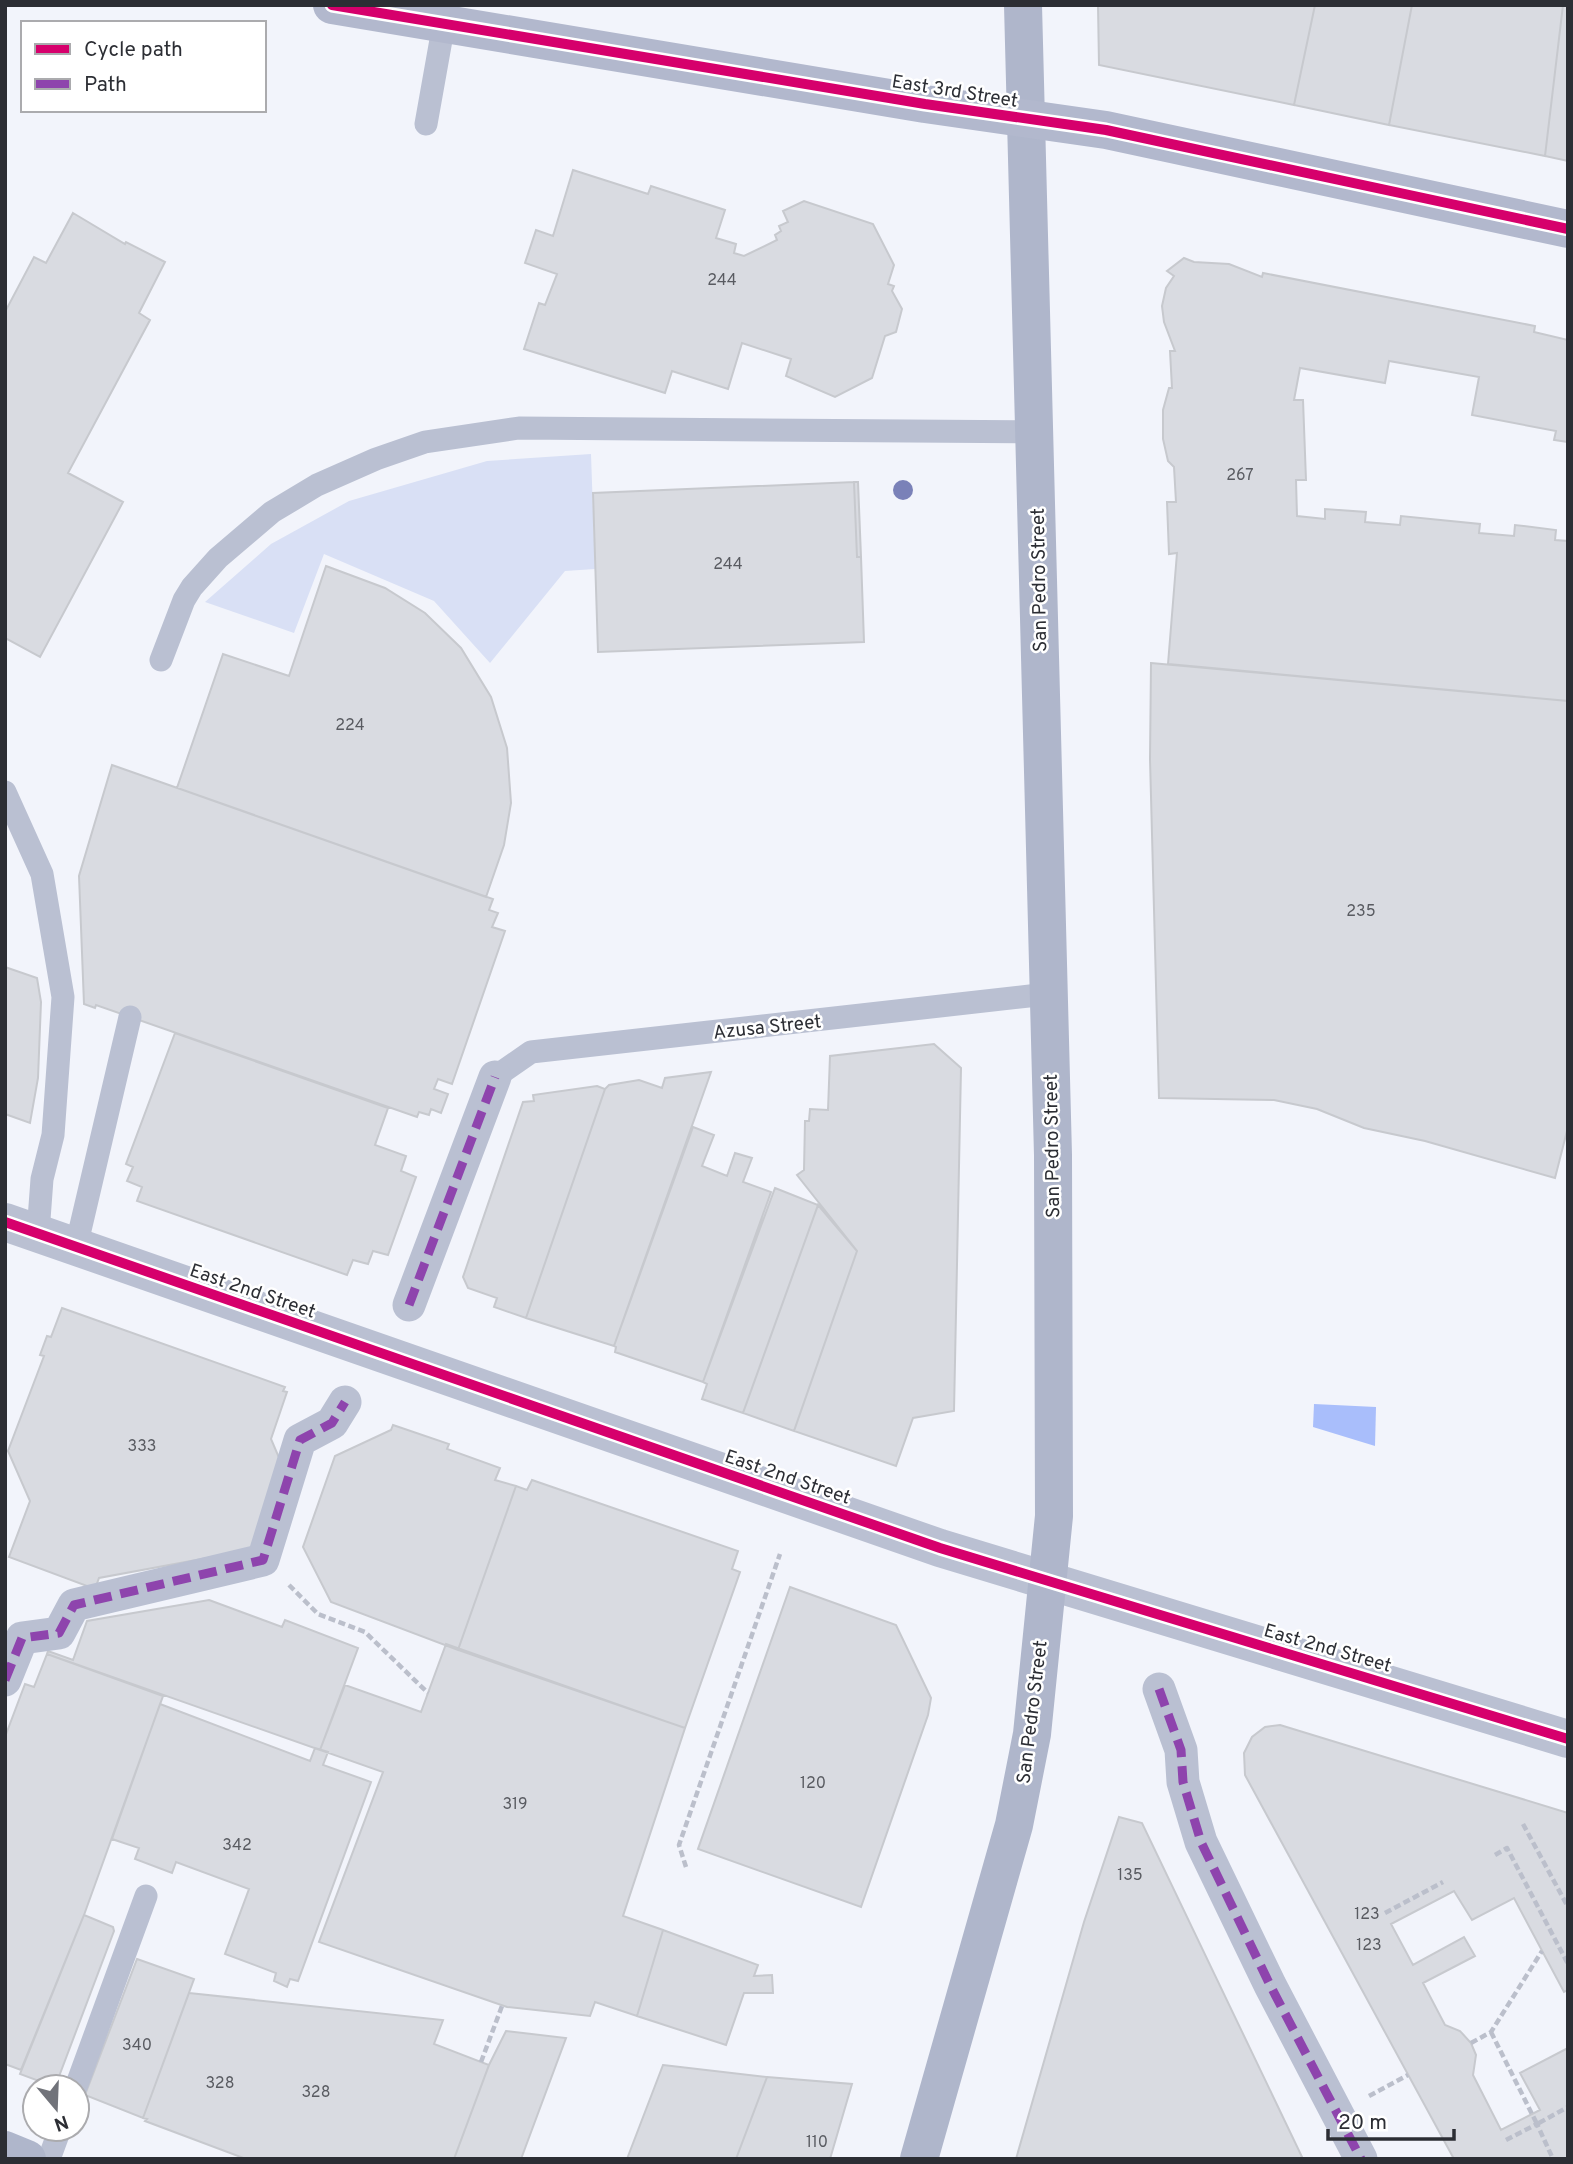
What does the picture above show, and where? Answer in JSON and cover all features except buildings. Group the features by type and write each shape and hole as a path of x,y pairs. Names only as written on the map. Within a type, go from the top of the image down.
{"main road":[{"name":"East 3rd Street","path":"332,5 1106,130 1568,229"},
{"name":"San Pedro Street","path":"919,2159 1014,1825 1032,1734 1054,1516 1053,1155 1023,5"},
{"path":"5,2150 27,2159"}],"street":[{"path":"409,1305 495,1077"},
{"name":"East 2nd Street","path":"22,1228 940,1548 1568,1739"},
{"path":"5,1681 22,1638 60,1633 74,1605 263,1560 300,1440 332,1423 345,1402"},
{"path":"1159,1689 1181,1750 1182,1782 1201,1842 1270,1985 1361,2159"}],"lane":[{"path":"426,124 444,23"},
{"path":"161,660 184,600 192,587 218,558 272,512 364,464 425,442 519,429 1035,432"},
{"path":"5,792 42,874 63,997 53,1135 42,1179 22,1228"},
{"name":"Azusa Street","path":"495,1077 531,1052 1047,994"},
{"path":"76,1247 130,1017"},
{"path":"81,2073 146,1896"}],"path":[{"path":"686,1867 679,1845 780,1554"},
{"path":"263,1560 318,1614 365,1632 428,1693"},
{"path":"1523,1824 1568,1907"},
{"path":"1495,1855 1507,1847 1568,1964"},
{"path":"1385,1913 1443,1882"},
{"path":"1471,2043 1490,2032 1542,1951"},
{"path":"481,2062 502,2006"},
{"path":"1490,2032 1553,2159"},
{"path":"1506,2140 1568,2107"}],"shaded area":[{"path":"591,454 595,569 565,571 490,663 434,601 324,554 294,633 205,602 271,544 349,501 487,461"}],"water":[{"path":"1314,1404 1376,1407 1375,1446 1313,1427"}],"marked path":[{"path":"409,1305 495,1077"},
{"path":"5,1680 22,1638 59,1633 74,1605 263,1560 300,1440 332,1423 345,1402"},
{"path":"1159,1689 1181,1750 1183,1782 1201,1842 1270,1985 1361,2159"}],"cycle path":[{"path":"332,5 925,104 1106,130 1568,229"},
{"path":"5,1222 940,1548 1568,1739"}]}
